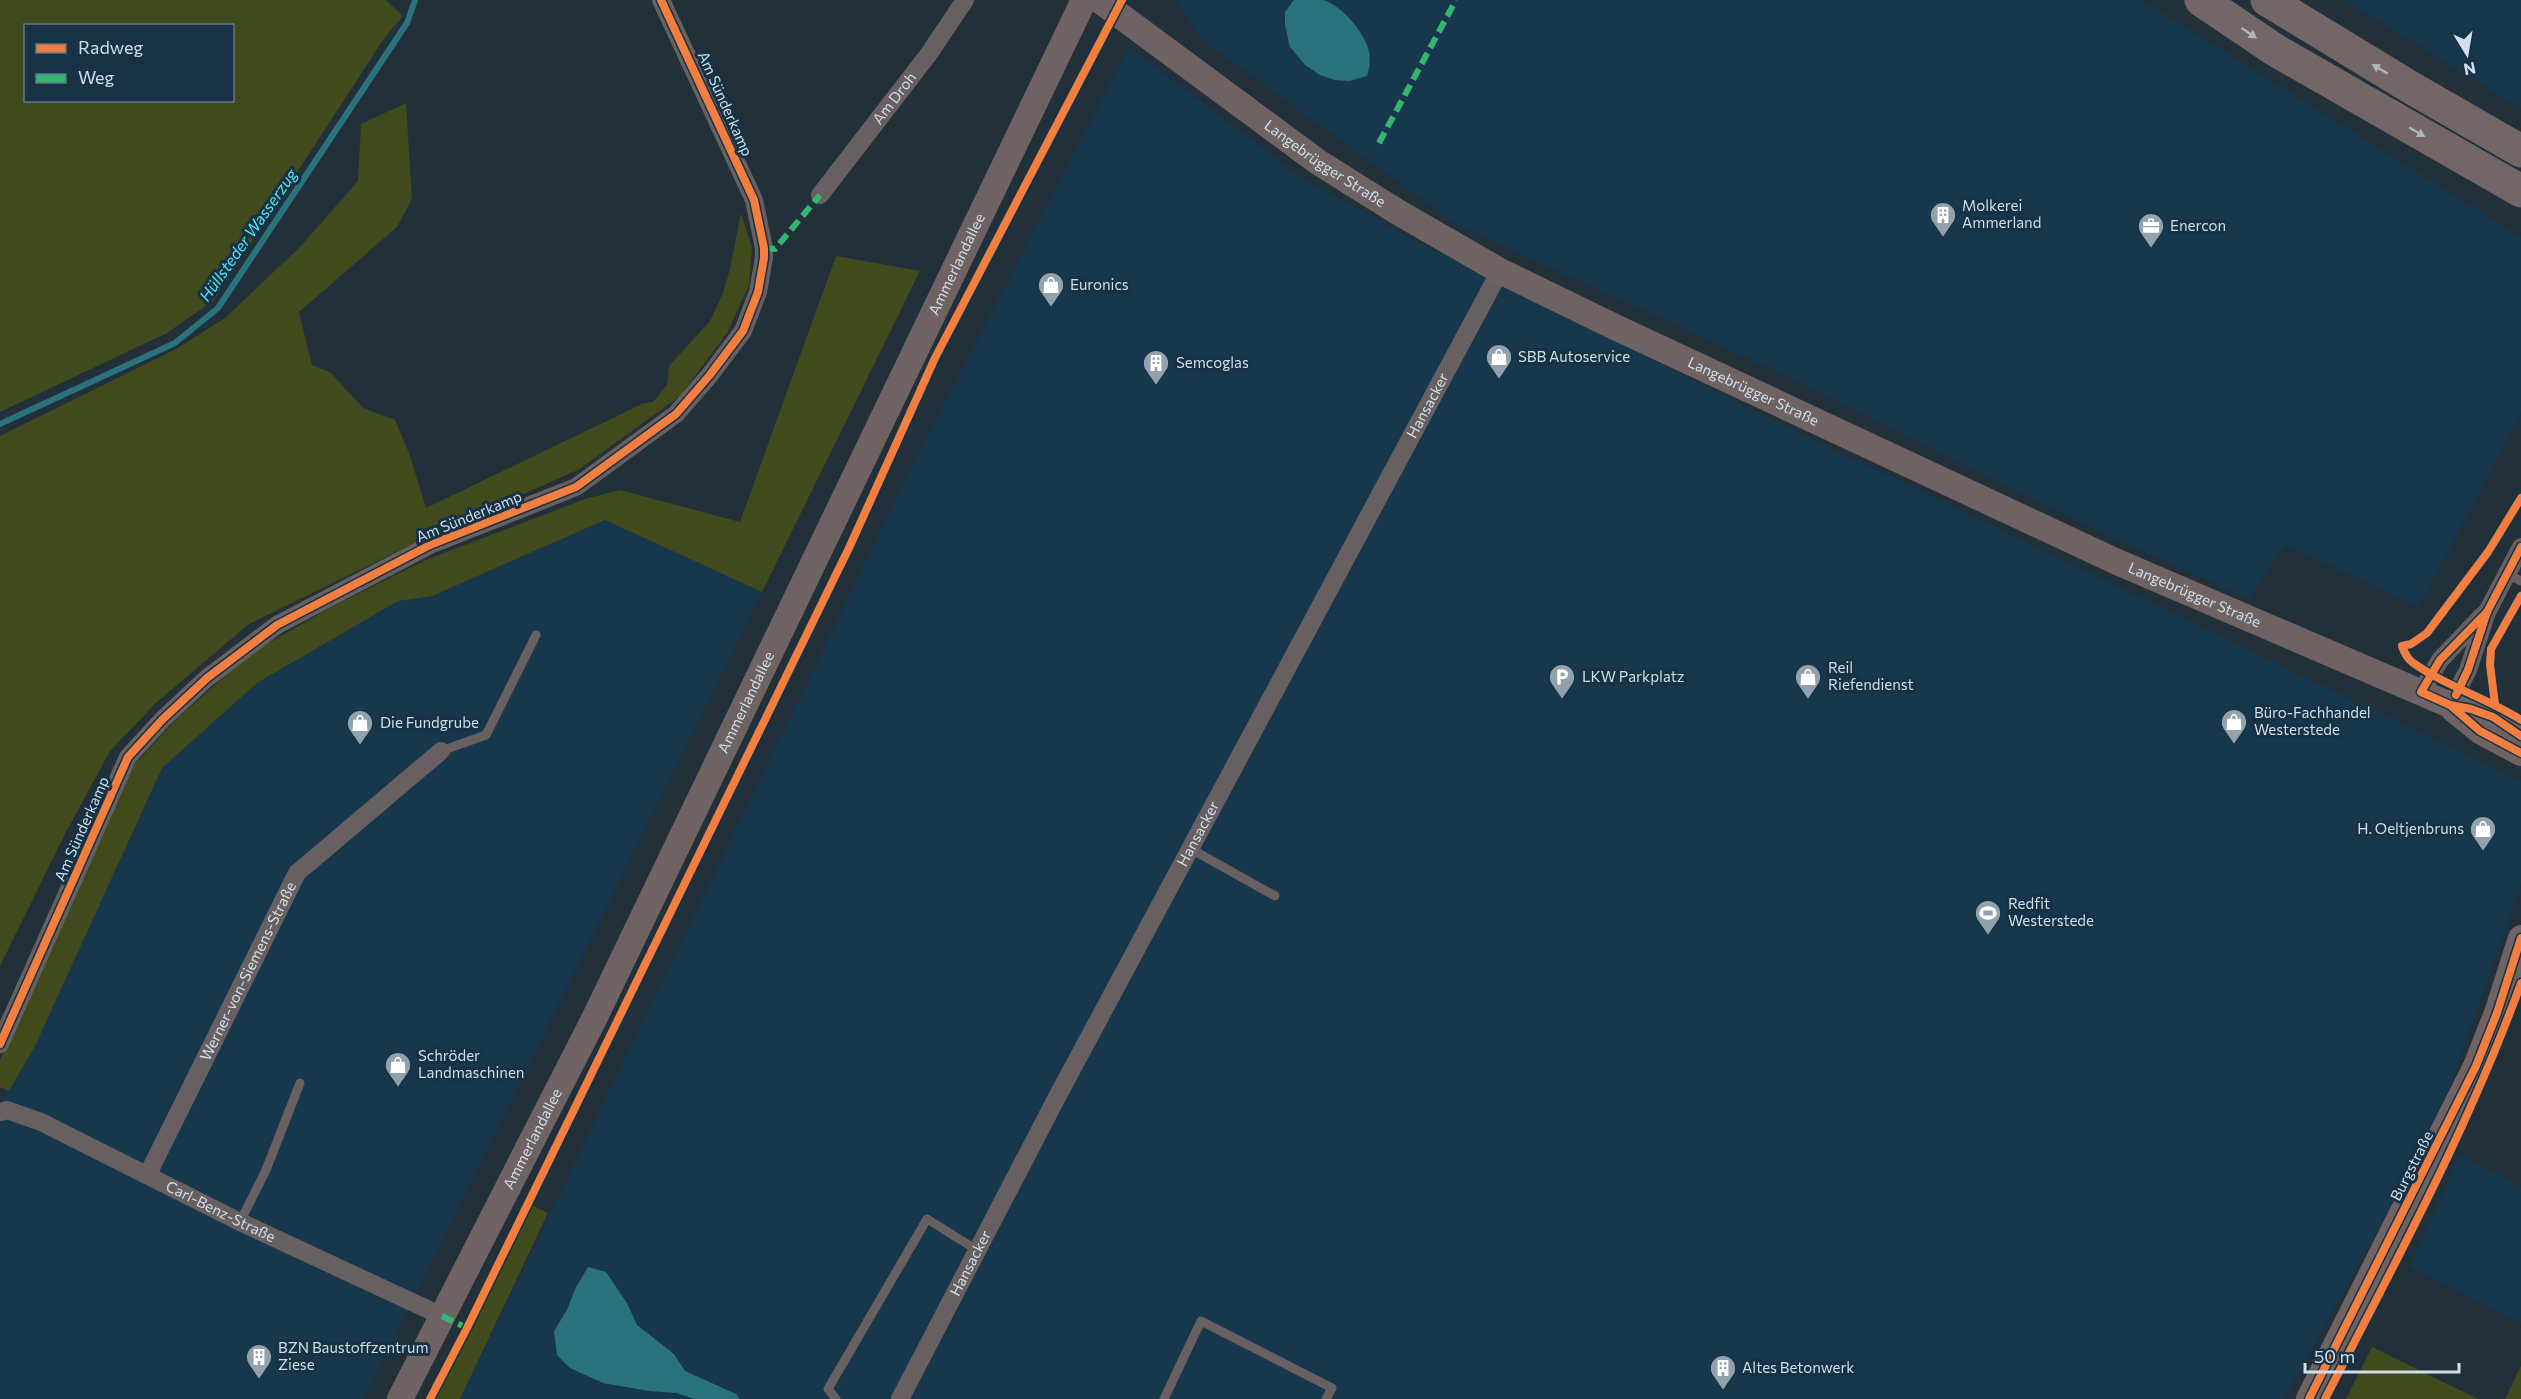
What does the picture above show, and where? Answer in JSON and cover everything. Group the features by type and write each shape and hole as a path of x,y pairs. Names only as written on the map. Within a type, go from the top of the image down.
{"highway":[{"path":"2201,0 2275,50 2521,191"},
{"path":"2267,0 2521,151"}],"street":[{"name":"Am Sünderkamp","path":"0,1044 128,757 163,719 207,678 277,625 430,544 524,510 576,487 676,414 710,376 743,331 758,292 764,258 754,201 662,0"},
{"name":"Am Droh","path":"820,195 928,55 965,0"},
{"name":"Ammerlandallee","path":"400,1399 595,1017 1084,0"},
{"name":"Langebrügger Straße","path":"1099,0 1318,162 1396,211 1500,271 2115,561 2229,612 2450,705"},
{"name":"Hansacker","path":"900,1399 977,1250 1500,271"},
{"path":"2421,692 2440,660 2487,612 2514,578 2521,547"},
{"path":"2450,705 2468,670 2487,612"},
{"path":"2450,705 2493,717 2521,736"},
{"path":"2450,705 2480,731 2521,753"},
{"name":"Werner-von-Siemens-Straße","path":"148,1174 297,873 441,751"},
{"name":"Burgstraße","path":"2309,1399 2476,1066 2497,1012 2521,938"},
{"name":"Carl-Benz-Straße","path":"0,1112 7,1110 41,1122 240,1222 442,1316"}],"lane":[{"path":"441,751 486,735 536,635"},
{"path":"1191,849 1275,896"},
{"path":"240,1222 266,1170 300,1083"},
{"path":"836,1399 828,1389 927,1219 977,1250"},
{"path":"1164,1399 1201,1321 1332,1388 1326,1399"}],"shaded area":[{"path":"1175,0 2142,0 2521,237 2521,414 2419,607 2285,545 2249,599 2106,535 1769,368 1459,226 1204,41"},
{"path":"1294,0 1323,0 1344,13 1361,34 1368,48 1370,62 1367,76 1349,81 1335,80 1320,75 1305,65 1290,47 1285,25 1285,12"},
{"path":"2345,0 2521,0 2521,109"},
{"path":"1129,47 1304,179 1397,231 1767,417 2521,781 2521,886 2436,1127 2284,1399 460,1399 911,468"},
{"path":"605,520 762,592 364,1399 0,1399 0,1106 36,1044 162,768 257,683 398,601 432,596"},
{"path":"2460,1154 2521,1186 2521,1323 2410,1267"},
{"path":"588,1267 606,1272 627,1303 637,1325 674,1354 685,1371 736,1394 740,1399 695,1399 676,1393 603,1383 570,1368 557,1355 554,1331"}],"green space":[{"path":"0,0 386,0 403,16 385,37 214,300 167,333 0,412"},
{"path":"406,103 412,199 397,227 299,312 312,365 330,372 363,408 395,420 409,453 426,508 644,403 653,402 667,385 669,366 710,321 723,293 730,269 741,213 752,248 749,285 727,333 680,396 578,470 441,530 249,624 157,702 110,751 64,836 0,966 0,436 176,349 225,318 299,248 358,181 361,124"},
{"path":"836,256 920,271 762,592 605,520 432,596 398,601 257,683 162,768 36,1044 9,1091 0,1087 0,1060 135,764 174,722 248,655 330,608 428,559 585,499 620,490 740,522"},
{"path":"532,1205 548,1213 460,1399 434,1399"},
{"path":"2372,1347 2478,1399 2346,1399"},
{"path":"2521,1366 2521,1399 2505,1399"}],"waterway":[{"name":"Hüllsteder Wasserzug","path":"0,424 175,343 218,308 407,23 415,0"}],"marked path":[{"path":"1379,143 1456,0"},
{"path":"764,248 775,249 820,195"},
{"path":"442,1316 467,1328"}],"cycle path":[{"path":"0,1044 128,757 163,719 207,678 277,625 430,545 576,487 676,414 709,376 743,331 758,292 764,258 754,200 661,0"},
{"path":"430,1399 467,1328 849,548 935,358 1122,0"},
{"path":"2521,498 2488,552 2427,633 2411,644 2402,646 2410,660 2425,670 2521,720"},
{"path":"2456,695 2468,670 2487,612 2521,547"},
{"path":"2495,704 2490,665 2491,649 2521,596"},
{"path":"2487,612 2440,660 2421,692 2450,705 2493,717 2521,736"},
{"path":"2450,705 2480,731 2521,753"},
{"path":"2309,1399 2476,1066 2497,1013 2521,938"},
{"path":"2325,1399 2455,1142 2501,1037 2521,983"}],"place":[{"name":"Molkerei Ammerland","path":"1943,238"},
{"name":"Enercon","path":"2151,249"},
{"name":"Euronics","path":"1051,308"},
{"name":"SBB Autoservice","path":"1499,380"},
{"name":"Semcoglas","path":"1156,386"},
{"name":"LKW Parkplatz","path":"1562,700"},
{"name":"Reil Riefendienst","path":"1808,700"},
{"name":"Büro-Fachhandel Westerstede","path":"2234,745"},
{"name":"Die Fundgrube","path":"360,746"},
{"name":"H. Oeltjenbruns","path":"2483,852"},
{"name":"Redfit Westerstede","path":"1988,936"},
{"name":"Schröder Landmaschinen","path":"398,1088"},
{"name":"BZN Baustoffzentrum Ziese","path":"259,1380"},
{"name":"Altes Betonwerk","path":"1723,1391"}]}
